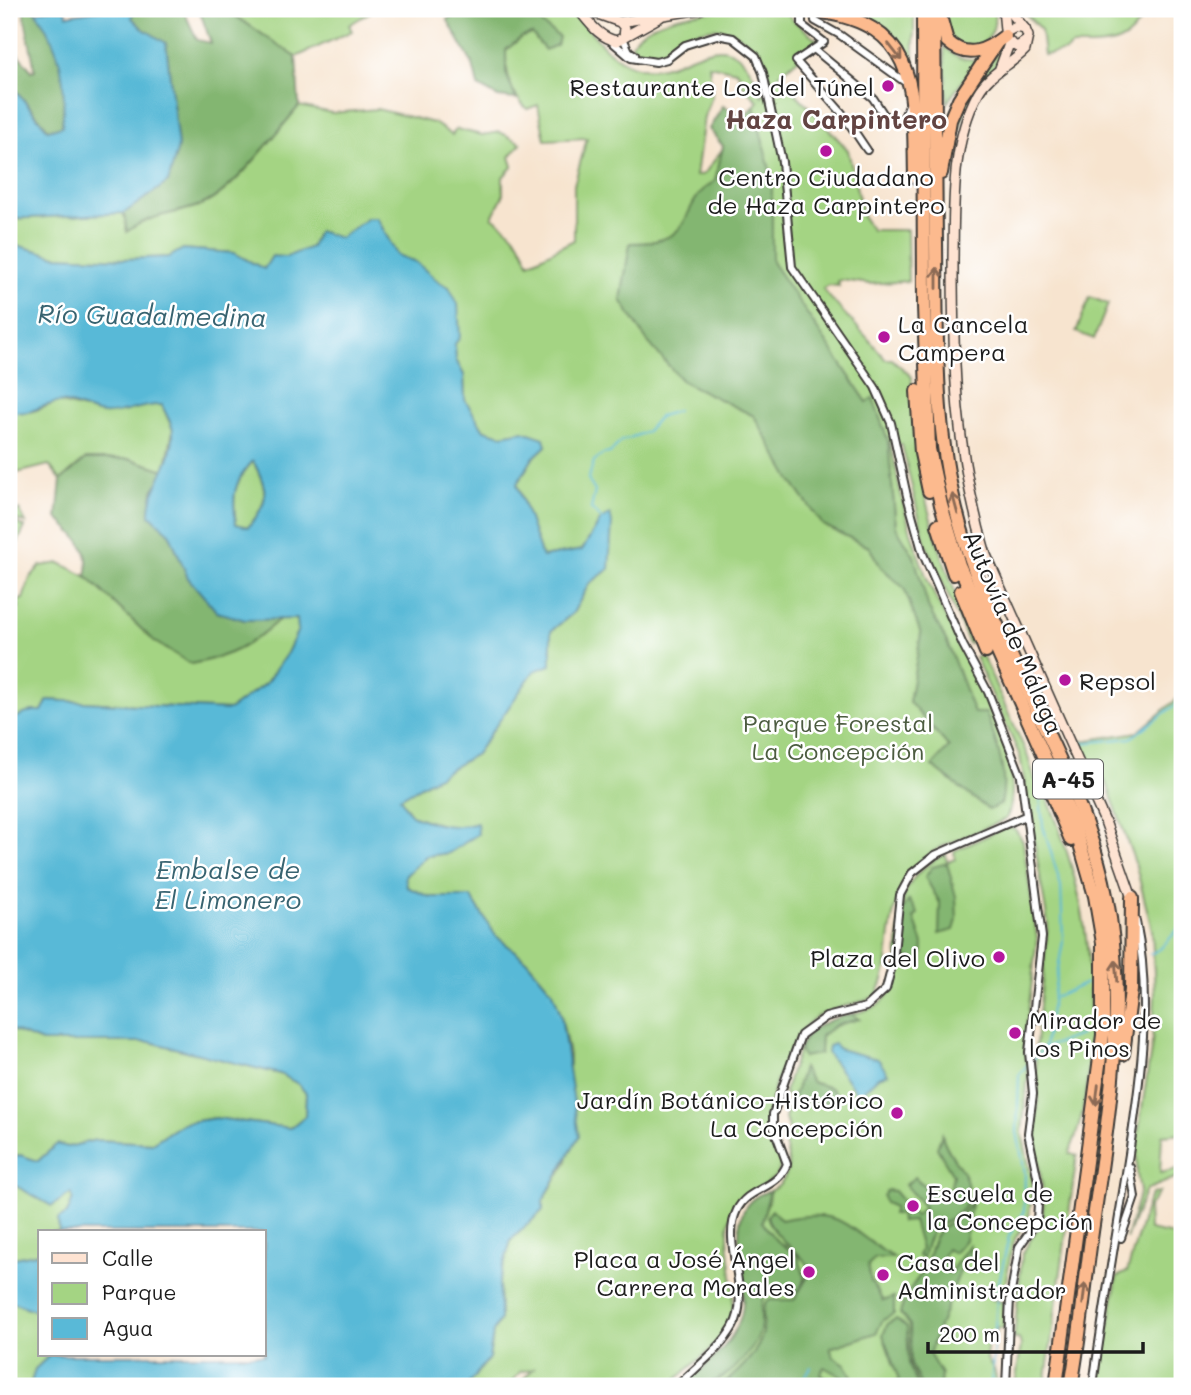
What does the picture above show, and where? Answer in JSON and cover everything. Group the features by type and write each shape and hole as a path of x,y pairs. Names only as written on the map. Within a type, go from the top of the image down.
{"highway":[{"name":"Autovía de Málaga","path":"923,9 924,306 929,449 941,505 959,565 1061,793 1091,881 1102,943 1103,1035 1056,1386"},
{"name":"Autovía de Málaga","path":"936,9 938,395 943,447 953,501 972,563 1071,787 1093,846 1105,888 1117,982 1117,1037 1111,1098 1071,1386"},
{"path":"936,9 943,32 954,48 978,52 1004,39"},
{"path":"813,10 856,20 882,37 902,60 911,85 921,453 947,556 974,625 1091,881"},
{"path":"936,187 944,164 950,120 959,99 1004,39"},
{"path":"1111,1098 1120,1070 1132,990 1132,898"}],"street":[{"path":"578,9 597,32 617,41 664,15"},
{"path":"584,9 616,21 625,28 623,37 629,51 643,60"},
{"path":"701,9 616,21 606,28 608,38 631,58 643,60 667,59 685,45 717,35 733,38 756,56 763,73 782,162 792,267 875,387 891,423 923,554 1010,745 1021,776 1042,937 1029,1052 1032,1074 1028,1133 1039,1185 1037,1221 1019,1247 1010,1298 1006,1386"},
{"path":"1000,68 1005,9"},
{"path":"1005,9 1024,29 1026,41 1021,54 1000,68 980,89 964,123 955,175 953,352 959,440 972,510 994,576 1106,824 1132,898 1142,948 1145,998 1129,1154 1093,1386"},
{"path":"813,10 802,25 824,42 796,61 842,113 867,150"},
{"path":"813,10 815,21 840,35 901,82 911,85"},
{"path":"1004,39 1016,27 1024,29"},
{"path":"1004,39 1017,47 1026,41"},
{"path":"815,50 873,98 886,118 899,121 913,103"},
{"path":"677,1386 713,1353 734,1326 738,1312 733,1228 736,1212 745,1198 775,1183 787,1164 773,1126 773,1114 801,1035 826,1017 866,1007 881,997 893,962 900,895 921,864 949,848 1025,816"},
{"path":"1114,1260 1135,1197 1129,1154"}],"green space":[{"path":"23,9 35,9 51,38 61,65 64,93 62,126 49,130 9,82 9,44 32,71 35,70"},
{"path":"134,9 183,9 197,40 211,43 199,9 225,9 296,57 299,106 241,175 215,197 193,208 145,221 127,232 124,213 168,182 178,147 166,43 142,28 132,18"},
{"path":"225,9 375,9 349,25 352,31 296,57"},
{"path":"479,9 526,12 559,37 557,45 545,50 532,34 522,37 506,50 506,73 516,99 498,97 478,86 473,65 447,19 462,11"},
{"name":"Parque Forestal La Concepción","path":"497,9 571,9 606,49 634,66 653,69 720,49 735,53 749,68 762,96 772,86 761,58 742,38 730,32 703,30 656,54 633,49 632,43 643,31 661,22 682,16 732,9 793,11 789,15 793,20 819,41 779,75 848,150 863,217 872,230 907,230 908,281 870,284 841,280 838,281 839,286 829,285 823,289 885,359 892,359 912,377 921,478 938,543 974,639 969,644 925,542 902,445 889,442 903,504 926,576 986,697 1000,731 1009,764 1012,794 1006,819 926,856 903,884 890,933 885,973 876,996 816,1017 807,1024 790,1050 776,1081 769,1111 769,1130 780,1160 778,1174 742,1198 729,1221 733,1310 729,1323 718,1342 670,1386 523,1386 522,1380 533,1369 520,1372 510,1386 467,1386 489,1358 493,1332 500,1320 499,1282 511,1240 543,1210 543,1201 567,1161 574,1108 569,1084 569,1055 553,992 527,961 496,936 471,897 430,897 407,888 405,876 426,856 449,853 466,827 446,826 412,816 400,798 476,754 534,670 551,631 573,613 589,584 609,569 610,515 600,521 583,550 542,557 517,484 533,458 546,446 523,431 502,435 484,430 465,400 464,375 456,360 449,287 397,255 377,218 368,218 340,238 311,247 264,269 234,253 183,249 169,257 124,259 56,256 9,243 9,219 124,213 127,231 155,217 194,208 216,197 228,187 299,106 332,113 377,109 434,123 452,135 456,129 482,135 500,132 521,143 510,157 513,166 503,177 503,196 492,217 515,237 529,263 574,240 574,185 587,138 545,140 538,105 527,109 512,89 506,50 522,37 533,34 540,45 526,12","holes":["709,65 736,71 740,75 741,83 758,101 704,174 696,176 704,117 712,96","888,441 896,527 869,547 823,525"]},
{"path":"847,9 914,9 914,60 909,61 881,30"},
{"path":"945,9 994,9 991,34 977,47 960,46 952,40 947,31"},
{"path":"1021,9 1146,9 1133,31 1117,42 1096,46 1071,46 1066,51 1044,55 1041,30"},
{"path":"944,47 960,58 977,60 947,103"},
{"path":"999,51 997,63 976,90 966,110 953,163 949,161 951,145 959,115 972,88"},
{"path":"723,106 742,118 754,106 772,178 772,262 867,402 873,398 888,441 896,527 914,556 929,609 947,642 974,713 986,713 997,746 1003,792 1001,804 989,810 932,766 949,747 909,702 921,634 904,588 881,567 869,547 823,525 791,481 754,416 682,381 647,341 621,300 630,243 668,237 678,230 695,201 715,181 723,146 709,129"},
{"path":"1090,297 1108,304 1094,339 1076,332"},
{"path":"57,402 103,414 146,404 162,405 173,430 165,470 130,459 86,459 61,480 49,465 9,475 9,407 26,412"},
{"path":"86,459 130,459 165,470 153,491 150,515 169,532 188,578 218,612 245,620 281,618 240,648 191,664 155,642 86,576 88,566 85,550 57,518 61,480"},
{"path":"253,461 262,480 264,495 261,510 249,527 236,524 234,497 241,476"},
{"path":"19,510 26,523 14,519 14,522 25,527 16,546 9,544 9,512"},
{"path":"60,563 86,576 155,642 258,637 281,618 298,619 298,630 287,654 266,683 229,710 48,700 42,711 32,711 11,721 9,611 19,608 17,601 23,599 30,578 40,566"},
{"path":"982,655 1027,754 1035,780 1040,779 1065,845 1081,906 1089,968 1087,1084 1083,1111 1069,1154 1077,1155 1045,1386 1015,1386 1021,1345 1019,1339 1014,1339 1022,1254 1042,1221 1044,1198 1034,1132 1039,1100 1035,1054 1048,924 1020,756 975,657"},
{"path":"1182,695 1182,1133 1162,1135 1160,1173 1182,1168 1182,1175 1146,1190 1126,1239 1140,1191 1137,1140 1152,1044 1155,995 1152,930 1136,866 1107,784 1076,742 1138,732"},
{"name":"Jardín Botánico-Histórico La Concepción","path":"1008,826 1015,829 1023,841 1037,938 1024,1047 1028,1076 1022,1133 1033,1182 1029,1217 1013,1242 1005,1287 1002,1292 992,1291 991,1299 1003,1302 1004,1328 996,1329 995,1337 988,1338 986,1358 994,1369 998,1386 693,1386 752,1326 748,1236 768,1203 770,1191 783,1180 788,1167 782,1136 791,1139 785,1118 791,1101 784,1092 799,1049 803,1057 813,1041 825,1031 857,1019 851,1014 876,1006 888,995 900,958 903,902 910,884 923,868 946,854 947,862 955,859 954,851"},
{"path":"947,863 956,897 957,920 954,930 939,934 940,903 925,877 932,867"},
{"path":"909,900 918,914 914,918 923,944 922,967 912,958 907,959 904,966 897,966 900,914"},
{"path":"851,1014 859,1019 836,1025 821,1036 820,1054 803,1057 799,1049 813,1029"},
{"path":"9,1029 42,1042 150,1042 280,1074 298,1084 306,1093 305,1116 290,1128 215,1118 183,1123 152,1143 96,1140 68,1147 57,1144 38,1161 20,1155 9,1158"},
{"path":"803,1068 811,1082 831,1088 836,1095 835,1102 792,1102"},
{"path":"942,1134 965,1177 967,1200 961,1210 933,1231 923,1258 918,1256 921,1249 913,1221 901,1222 900,1214 892,1214 894,1207 885,1203 883,1196 887,1190 894,1191 915,1216 924,1207 905,1185 915,1177 931,1189 950,1190 953,1175 937,1148"},
{"path":"9,1182 52,1206 70,1193 73,1199 67,1214 58,1219 59,1230 38,1230 38,1253 9,1259"},
{"path":"770,1191 762,1222 775,1239 798,1256 805,1278 800,1289 793,1294 765,1294 757,1339 730,1372 710,1383 683,1386 717,1355 737,1327 743,1299 740,1225 744,1210 753,1198"},
{"path":"1159,1192 1148,1208 1149,1230 1173,1235 1177,1230 1182,1205 1182,1386 1099,1386 1117,1277 1127,1272 1148,1201 1152,1194"},
{"path":"972,1198 965,1240 954,1253 947,1249 941,1260 950,1265 947,1271 950,1273 969,1245 970,1256 961,1268 929,1354 941,1374 940,1386 921,1386 911,1364 910,1325 900,1314 907,1295 926,1265 938,1232 963,1213"},
{"path":"772,1210 781,1220 819,1216 843,1222 894,1258 875,1258 868,1265 871,1281 883,1301 894,1297 894,1314 883,1320 876,1333 830,1348 833,1356 845,1364 858,1386 824,1367 820,1374 842,1386 717,1386 738,1371 752,1356 763,1332 763,1312 767,1300 794,1300 809,1275 814,1276 803,1259 776,1233 767,1216"},
{"path":"9,1301 38,1311 38,1356 49,1356 35,1369 30,1386 9,1386"},
{"path":"896,1319 907,1327 909,1365 918,1386 890,1386 899,1380 883,1335 888,1323"}],"water":[{"path":"66,9 67,15 105,9 134,9 132,18 142,28 166,43 178,147 168,182 124,213 9,219 9,82 48,130 62,126 64,95 61,66 52,39 36,12"},
{"name":"Embalse de El Limonero","path":"368,218 377,218 397,255 416,262 440,283 449,287 458,304 460,337 455,344 456,360 464,375 465,400 484,430 502,435 523,431 544,438 546,446 533,458 517,484 542,557 582,550 600,521 610,514 612,523 609,569 589,584 573,613 551,631 551,665 534,671 476,754 400,798 412,815 429,821 453,826 477,823 478,834 449,853 426,856 405,876 407,887 430,897 471,897 496,936 527,961 553,992 561,1015 579,1136 543,1201 543,1210 511,1240 499,1282 500,1320 493,1332 489,1358 467,1386 30,1386 35,1369 49,1356 266,1356 266,1230 59,1230 58,1219 67,1214 73,1199 71,1193 52,1206 9,1182 9,1158 20,1155 38,1161 57,1144 68,1147 96,1140 152,1143 183,1123 216,1118 290,1128 305,1116 306,1093 298,1084 280,1074 150,1042 42,1042 9,1029 9,720 32,711 42,711 48,700 229,710 266,683 287,653 298,630 297,619 245,620 217,612 188,578 169,532 150,515 153,494 173,442 173,431 162,405 110,414 61,403 26,412 15,411 9,407 9,243 56,256 124,259 169,257 183,249 234,253 264,269 272,256 286,257 311,247 318,231 340,238","holes":["253,461 262,480 265,496 260,510 248,527 236,524 234,497 241,476"]},
{"path":"834,1044 839,1049 878,1059 888,1074 878,1077 859,1095 827,1053 828,1046"},
{"path":"38,1253 38,1311 9,1301 9,1259"}],"waterway":[{"path":"9,426 16,411"},
{"path":"603,520 591,509 595,491 588,480 594,461 603,454 610,453 621,441 646,432 660,416 677,411"},
{"path":"1083,743 1131,738 1182,700"},
{"path":"1032,1060 1044,1048 1063,941 1061,886 1043,826 1039,787"},
{"path":"1150,954 1160,949 1182,925"},
{"path":"1056,997 1086,983"},
{"path":"1044,1048 1080,1035"},
{"path":"997,1292 1009,1236 1024,1211 1025,1173 1017,1132 1019,1075 1028,1064"},
{"path":"991,1386 997,1299"},
{"path":"799,1386 811,1367"}],"place":[{"name":"Restaurante Los del Túnel","path":"888,86"},
{"name":"Centro Ciudadano de Haza Carpintero","path":"826,151"},
{"name":"La Cancela Campera","path":"884,337"},
{"name":"Repsol","path":"1065,680"},
{"name":"Plaza del Olivo","path":"999,957"},
{"name":"Mirador de los Pinos","path":"1015,1033"},
{"name":"Jardín Botánico-Histórico La Concepción","path":"897,1113"},
{"name":"Escuela de la Concepción","path":"913,1206"},
{"name":"Placa a José Ángel Carrera Morales","path":"809,1272"},
{"name":"Casa del Administrador","path":"883,1275"}],"district":[{"name":"Haza Carpintero","path":"836,119"}],"water label":[{"name":"Río Guadalmedina","path":"152,315"}]}
